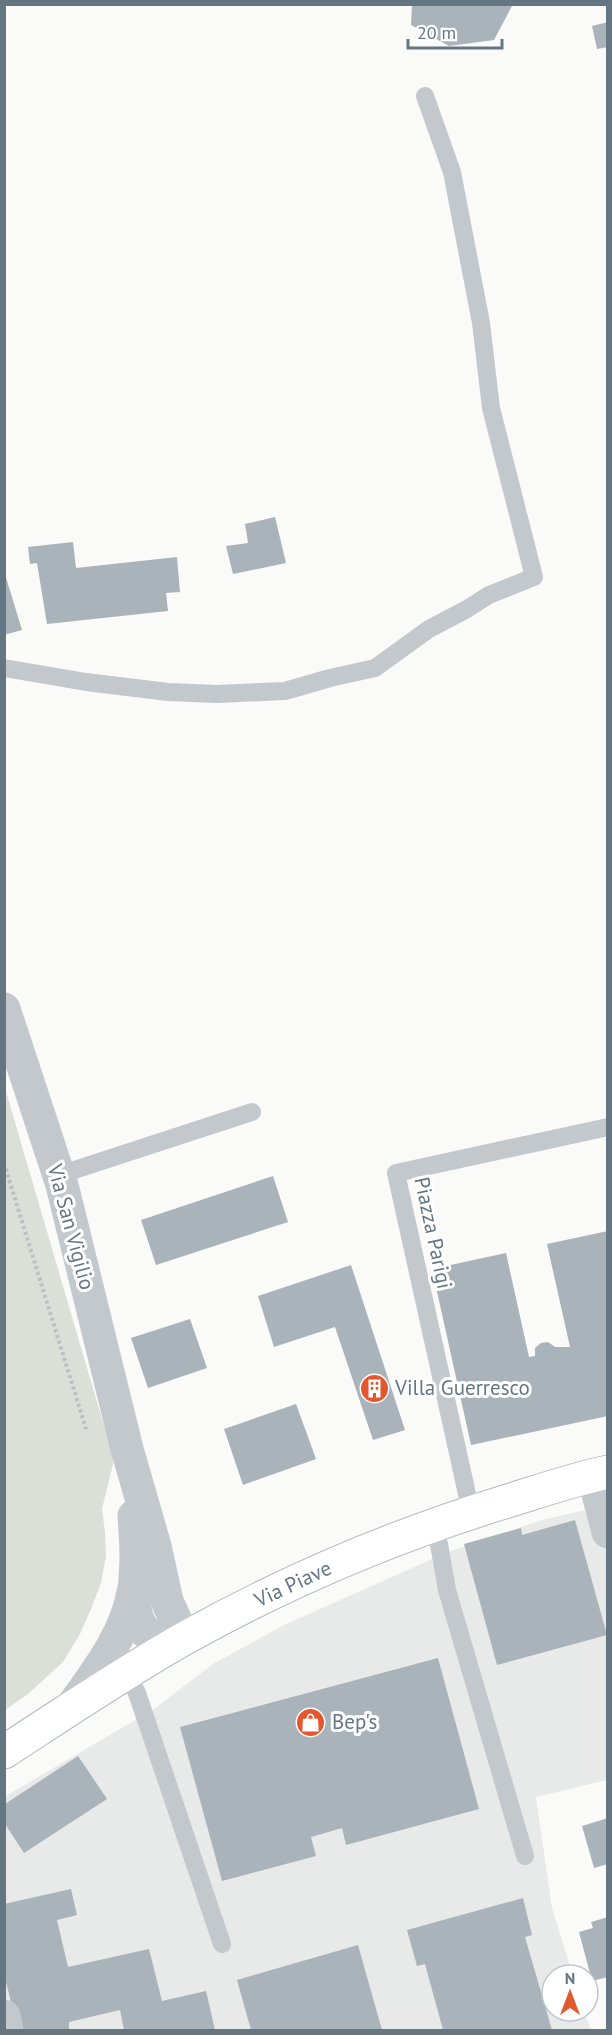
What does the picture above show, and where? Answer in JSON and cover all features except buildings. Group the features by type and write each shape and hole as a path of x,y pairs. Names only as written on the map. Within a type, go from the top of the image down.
{"main road":[{"name":"Via Piave","path":"4,1752 178,1642 309,1575 433,1524 600,1474"}],"street":[{"name":"Via San Vigilio","path":"4,1009 58,1175 178,1642 154,1639 141,1627 134,1603 135,1538 127,1449"},
{"path":"600,1474 607,1527"},
{"name":"Via San Vigilio","path":"70,1709 99,1667 123,1624 134,1590"},
{"path":"4,2016 8,2031"}],"lane":[{"path":"4,668 86,682 168,692 217,694 285,691 375,668 429,629 489,596 534,577 492,408 481,322 452,172 425,96"},
{"path":"58,1175 252,1112"},
{"name":"Piazza Parigi","path":"471,1512 396,1173 608,1127"},
{"path":"433,1524 447,1590 525,1856"},
{"path":"127,1673 137,1693 222,1944"}],"path":[{"path":"4,1163 87,1433"}],"shaded area":[{"path":"4,1085 114,1460 102,1509 106,1556 101,1583 91,1609 80,1634 63,1662 28,1694 5,1710"},
{"path":"607,1505 607,1780 536,1797 552,1908 569,1963 540,1963 540,2023 588,2023 591,2030 5,2030 4,1797 154,1709 213,1664 284,1625 448,1552 542,1520"}],"place":[{"name":"Villa Guerresco","path":"374,1388"},
{"name":"Bep's","path":"311,1722"}]}
